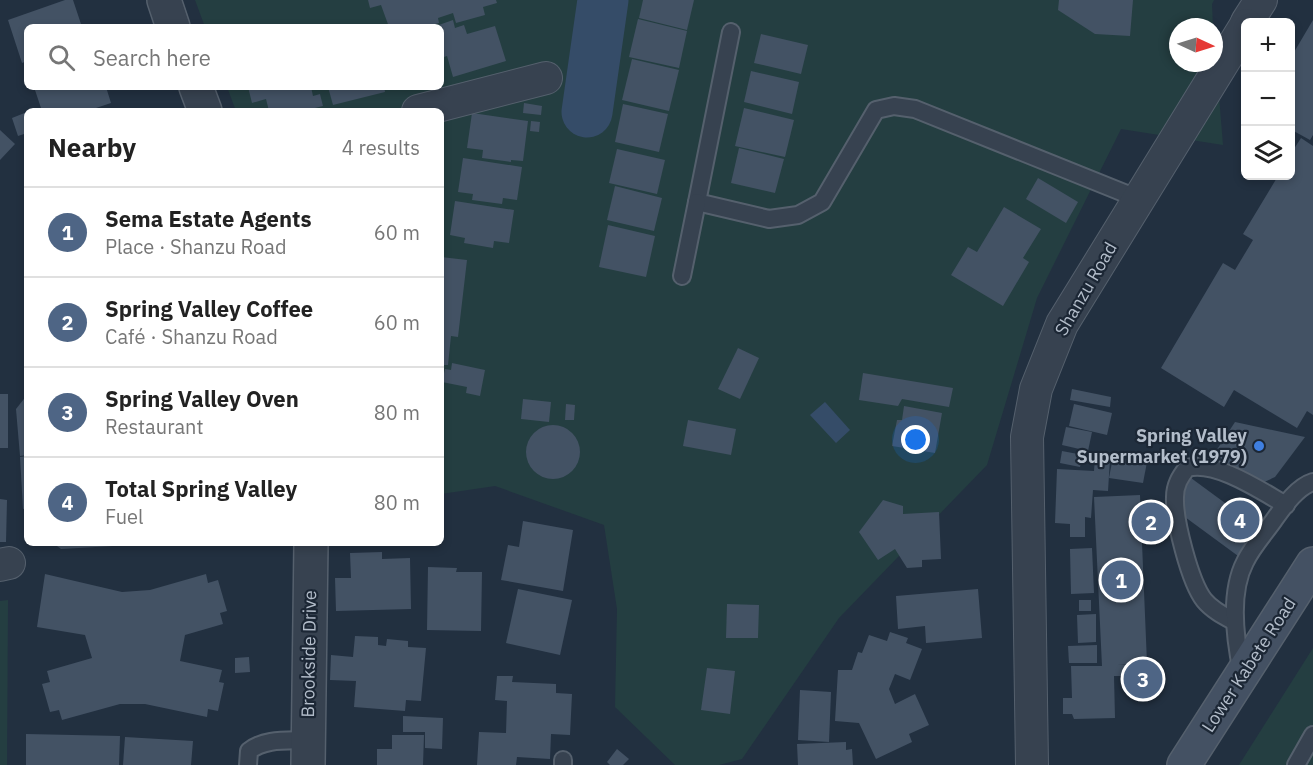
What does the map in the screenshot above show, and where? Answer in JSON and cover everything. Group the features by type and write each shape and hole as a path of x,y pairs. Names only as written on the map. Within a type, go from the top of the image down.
{"main road":[{"name":"Lower Kabete Road","path":"1184,765 1313,564"}],"street":[{"path":"164,0 172,24"},
{"name":"Shanzu Road","path":"1250,18 1261,0"},
{"name":"Shanzu Road","path":"1032,765 1027,437 1036,389 1062,324 1241,32"},
{"path":"430,108 546,78"},
{"path":"197,90 203,108"},
{"name":"Brookside Drive","path":"308,753 311,546"}],"lane":[{"path":"682,276 731,32"},
{"path":"697,201 769,219 798,215 822,202 876,110 894,106 915,109 1139,199"},
{"path":"1235,622 1210,606 1203,598 1194,578 1175,514 1174,495 1178,478 1187,468 1202,466 1222,472 1286,505"},
{"path":"1243,675 1235,622 1239,581 1245,562 1286,505 1307,484 1313,482"},
{"path":"1296,765 1313,735"},
{"path":"248,765 249,751 267,742 308,753"}],"green space":[{"path":"195,0 1214,0 1213,18 1169,18 1169,72 1217,72 1223,145 1121,129 1037,298 987,465 839,618 742,759 719,765 675,765 615,707 617,609 604,525 495,486 444,494 444,108 235,108 228,90 444,90 444,24 204,24"},
{"path":"8,600 7,765 0,765 0,601"},
{"path":"1313,648 1313,765 1239,765"}],"water":[{"path":"825,402 850,430 836,443 810,415"}],"building":[{"path":"65,0 73,0 81,24 24,24 24,62 22,63 8,20"},
{"path":"368,0 496,0 497,3 483,7 485,15 456,23 453,13 438,18 439,23 435,24 388,24 381,5 370,8"},
{"path":"643,0 694,0 687,30 639,18"},
{"path":"1059,0 1133,0 1130,36 1095,34 1058,10"},
{"path":"638,19 687,31 679,68 629,57"},
{"path":"453,20 455,28 464,25 467,34 495,26 506,61 453,77 447,56 444,57 444,24 442,24"},
{"path":"1313,20 1313,135 1310,140 1295,132 1295,51"},
{"path":"761,34 808,45 801,74 754,63"},
{"path":"632,59 679,70 669,111 622,100"},
{"path":"751,71 799,82 792,114 744,102"},
{"path":"35,90 107,90 111,103 96,108 41,108"},
{"path":"249,90 312,90 313,96 320,94 323,106 268,108 266,99 252,103"},
{"path":"329,90 385,90 385,92 333,105"},
{"path":"524,103 542,106 541,115 523,113"},
{"path":"623,104 668,114 659,152 615,142"},
{"path":"744,108 794,120 785,157 735,146"},
{"path":"24,113 24,134 18,136 12,118"},
{"path":"472,113 528,121 523,161 511,160 511,162 482,158 483,150 467,148"},
{"path":"531,121 540,122 539,132 530,131"},
{"path":"0,130 15,144 0,160"},
{"path":"1301,138 1313,146 1313,415 1307,411 1297,428 1234,390 1224,407 1161,368 1223,263 1235,270 1253,240 1243,234 1276,180 1295,180 1295,147"},
{"path":"739,148 784,159 775,193 731,183"},
{"path":"617,149 665,160 657,194 609,183"},
{"path":"463,158 522,167 517,200 503,198 502,204 472,200 473,194 458,192"},
{"path":"1038,178 1078,202 1066,223 1026,199"},
{"path":"615,186 662,198 654,231 607,220"},
{"path":"455,201 514,210 509,243 494,241 493,248 464,243 465,238 450,235"},
{"path":"1004,207 1041,229 1023,258 1029,262 1003,306 951,275 968,247 977,252"},
{"path":"608,225 655,236 646,277 599,267"},
{"path":"444,257 467,260 458,337 451,336 448,365 444,365"},
{"path":"738,348 759,358 740,399 718,389"},
{"path":"452,363 485,370 480,396 466,393 467,387 444,382 445,369 451,370"},
{"path":"863,373 953,388 949,407 902,399 898,406 859,400"},
{"path":"1072,389 1111,397 1110,407 1070,400"},
{"path":"0,394 8,394 8,448 0,448"},
{"path":"24,399 24,455 20,456 16,409"},
{"path":"523,399 551,402 549,422 521,419"},
{"path":"566,404 575,405 574,420 565,420"},
{"path":"1074,404 1112,413 1107,435 1069,426"},
{"path":"904,406 942,413 935,453 892,446 897,420 902,420"},
{"path":"688,420 736,429 731,455 683,446"},
{"name":"Spring Valley Supermarket (1979)","path":"1235,422 1305,437 1275,477 1260,484 1214,454"},
{"path":"553,425 572,433 580,452 572,471 553,479 534,471 526,452 534,433"},
{"path":"1066,427 1092,432 1088,451 1062,445"},
{"path":"1062,451 1083,455 1080,467 1060,463"},
{"path":"24,456 23,509 20,457"},
{"path":"1113,457 1147,462 1143,483 1109,478"},
{"path":"1095,458 1110,459 1108,491 1093,490 1091,518 1085,517 1085,537 1070,537 1070,524 1055,523 1057,469 1094,471"},
{"path":"1191,478 1270,536 1249,564 1170,506"},
{"path":"1140,495 1147,663 1118,665 1145,665 1146,676 1114,676 1115,718 1074,719 1072,714 1063,714 1063,698 1072,698 1071,666 1102,666 1094,497"},
{"path":"0,499 7,500 6,542 0,542"},
{"path":"883,500 903,506 903,514 939,512 941,559 922,560 922,567 907,568 895,549 878,560 859,532"},
{"path":"523,521 573,530 563,591 501,580 508,545 519,547"},
{"path":"57,546 113,546 61,549"},
{"path":"1092,548 1094,593 1071,594 1070,549"},
{"path":"382,552 382,559 410,558 411,609 336,611 335,578 351,578 350,553"},
{"path":"428,567 457,568 456,572 482,572 481,631 427,630"},
{"path":"45,574 122,592 150,590 206,574 208,583 218,580 227,611 220,613 223,624 185,635 180,661 222,670 219,682 224,683 218,711 208,709 207,717 145,704 120,704 62,720 59,710 50,712 42,684 50,682 47,671 92,658 85,635 37,627"},
{"path":"518,589 572,600 560,655 506,643"},
{"path":"978,589 982,638 926,643 925,626 898,629 896,596"},
{"path":"1079,600 1091,600 1091,611 1079,611"},
{"path":"727,604 759,605 758,638 726,638"},
{"path":"1096,614 1096,642 1078,643 1077,615"},
{"path":"890,632 908,638 906,643 922,649 910,680 895,674 889,689 895,704 915,694 929,725 909,734 912,742 876,759 859,723 835,721 838,670 852,670 858,652 862,653 869,635 887,641"},
{"path":"355,636 378,637 378,645 386,646 387,639 408,641 408,647 426,648 421,701 406,700 405,711 354,707 356,681 330,680 331,655 353,657"},
{"path":"1097,645 1097,663 1069,663 1068,646"},
{"path":"249,657 250,672 235,673 235,658"},
{"path":"707,668 735,671 730,714 701,710"},
{"path":"497,676 513,676 512,682 556,684 556,693 572,694 570,735 551,734 550,759 517,757 516,765 477,765 479,732 506,733 507,701 495,700"},
{"path":"800,690 831,692 829,742 798,740"},
{"path":"403,716 443,718 442,749 425,748 425,732 403,732"},
{"path":"26,734 120,736 119,765 26,765"},
{"path":"392,735 424,735 423,765 377,765 377,749 392,749"},
{"path":"125,737 193,741 191,765 123,765"},
{"path":"846,742 846,750 852,749 853,765 798,765 797,744"},
{"path":"617,749 629,759 623,765 610,765 607,762"}],"waterway":[{"path":"587,112 603,0"}],"place":[{"name":"Spring Valley Supermarket (1979)","path":"1259,446"},
{"name":"Total Spring Valley","path":"1240,520"},
{"name":"Spring Valley Coffee","path":"1151,522"},
{"name":"Sema Estate Agents","path":"1121,580"},
{"name":"Spring Valley Oven","path":"1143,679"}]}
